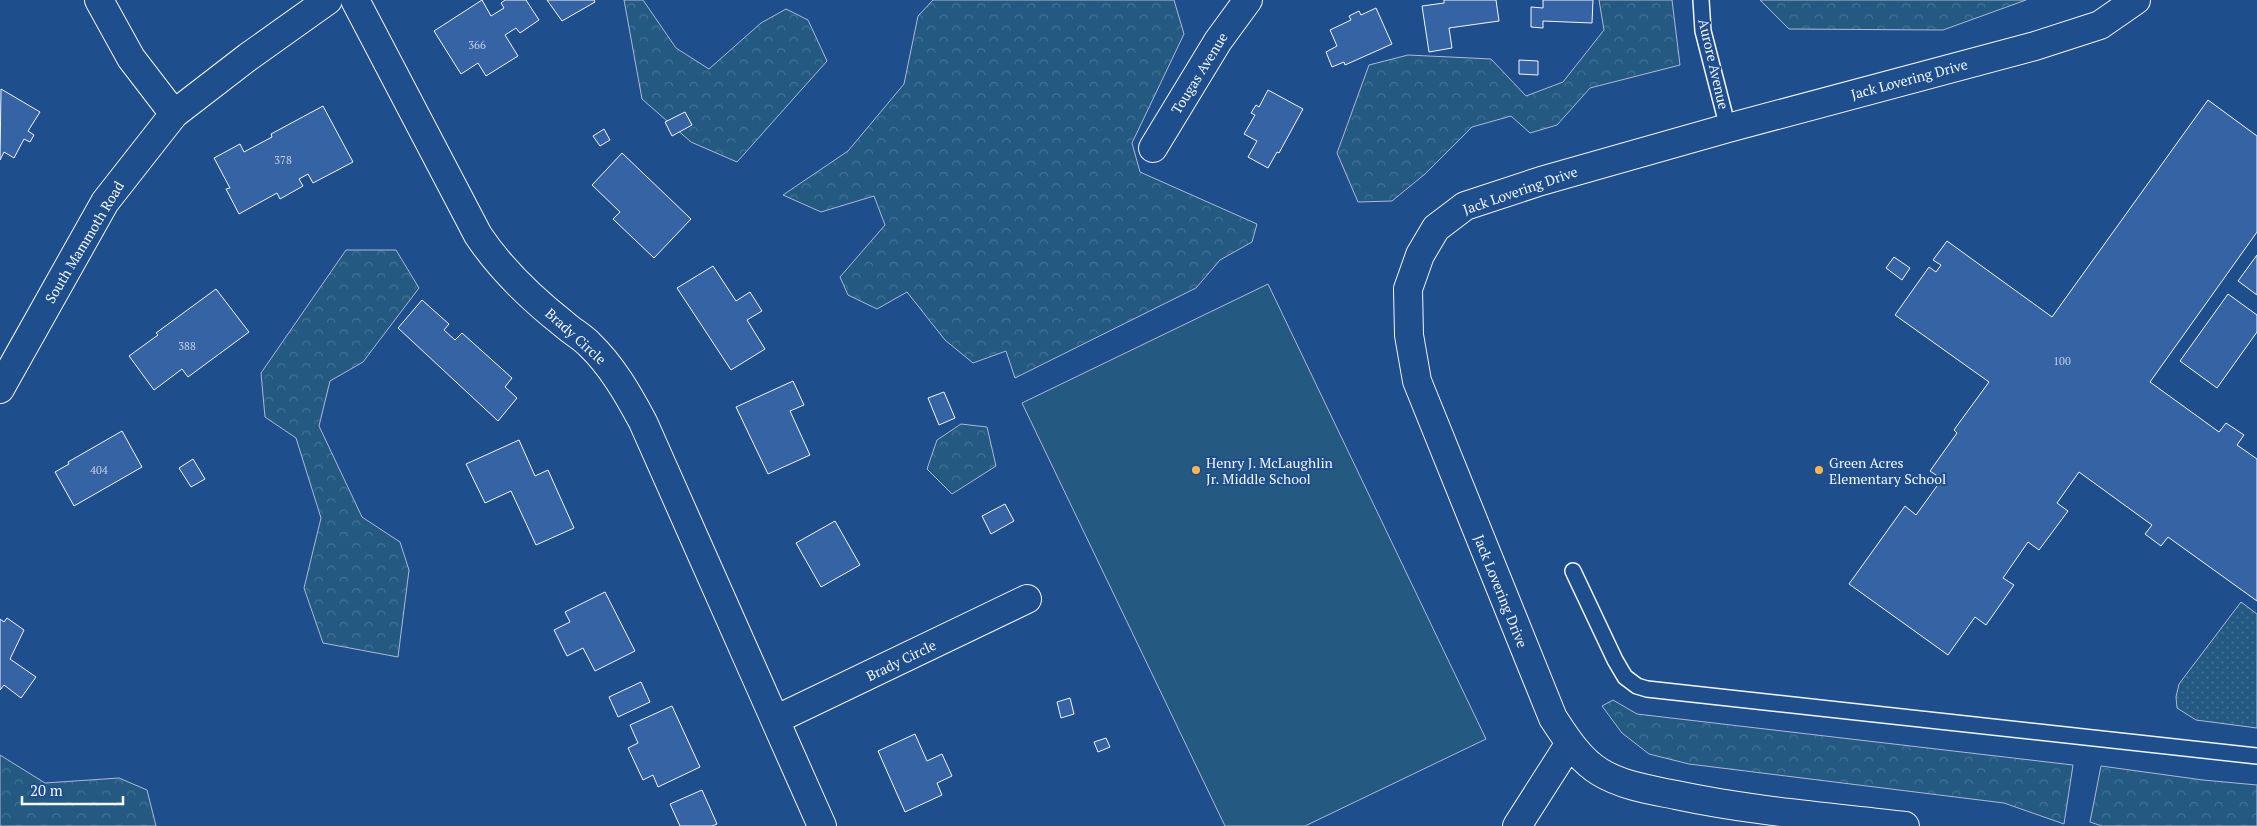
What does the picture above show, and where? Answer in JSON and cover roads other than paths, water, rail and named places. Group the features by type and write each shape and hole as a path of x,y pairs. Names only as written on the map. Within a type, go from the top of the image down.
{"street":[{"path":"99,0 131,58 174,114"},
{"name":"South Mammoth Road","path":"0,389 105,202 174,114 248,57 328,0"},
{"name":"Brady Circle","path":"355,0 478,235 495,260 514,281 588,343 607,364 627,393 643,422 822,826"},
{"name":"Tougas Avenue","path":"1153,148 1218,40 1248,0"},
{"name":"Jack Lovering Drive","path":"1905,826 1720,805 1643,788 1618,781 1599,771 1570,743 1553,718 1417,381 1409,335 1408,288 1420,255 1436,228 1465,206 1541,181 1728,128 2035,46 2100,25 2136,0"},
{"name":"Brady Circle","path":"775,720 1027,599"},
{"path":"1517,826 1570,743"}],"lane":[{"name":"Aurore Avenue","path":"1701,0 1703,31 1728,128"},
{"path":"1574,570 1615,660 1625,678 1637,686 1657,690 2257,756"}],"place":[{"name":"Henry J. McLaughlin Jr. Middle School","path":"1196,470"},
{"name":"Green Acres Elementary School","path":"1819,470"}]}
